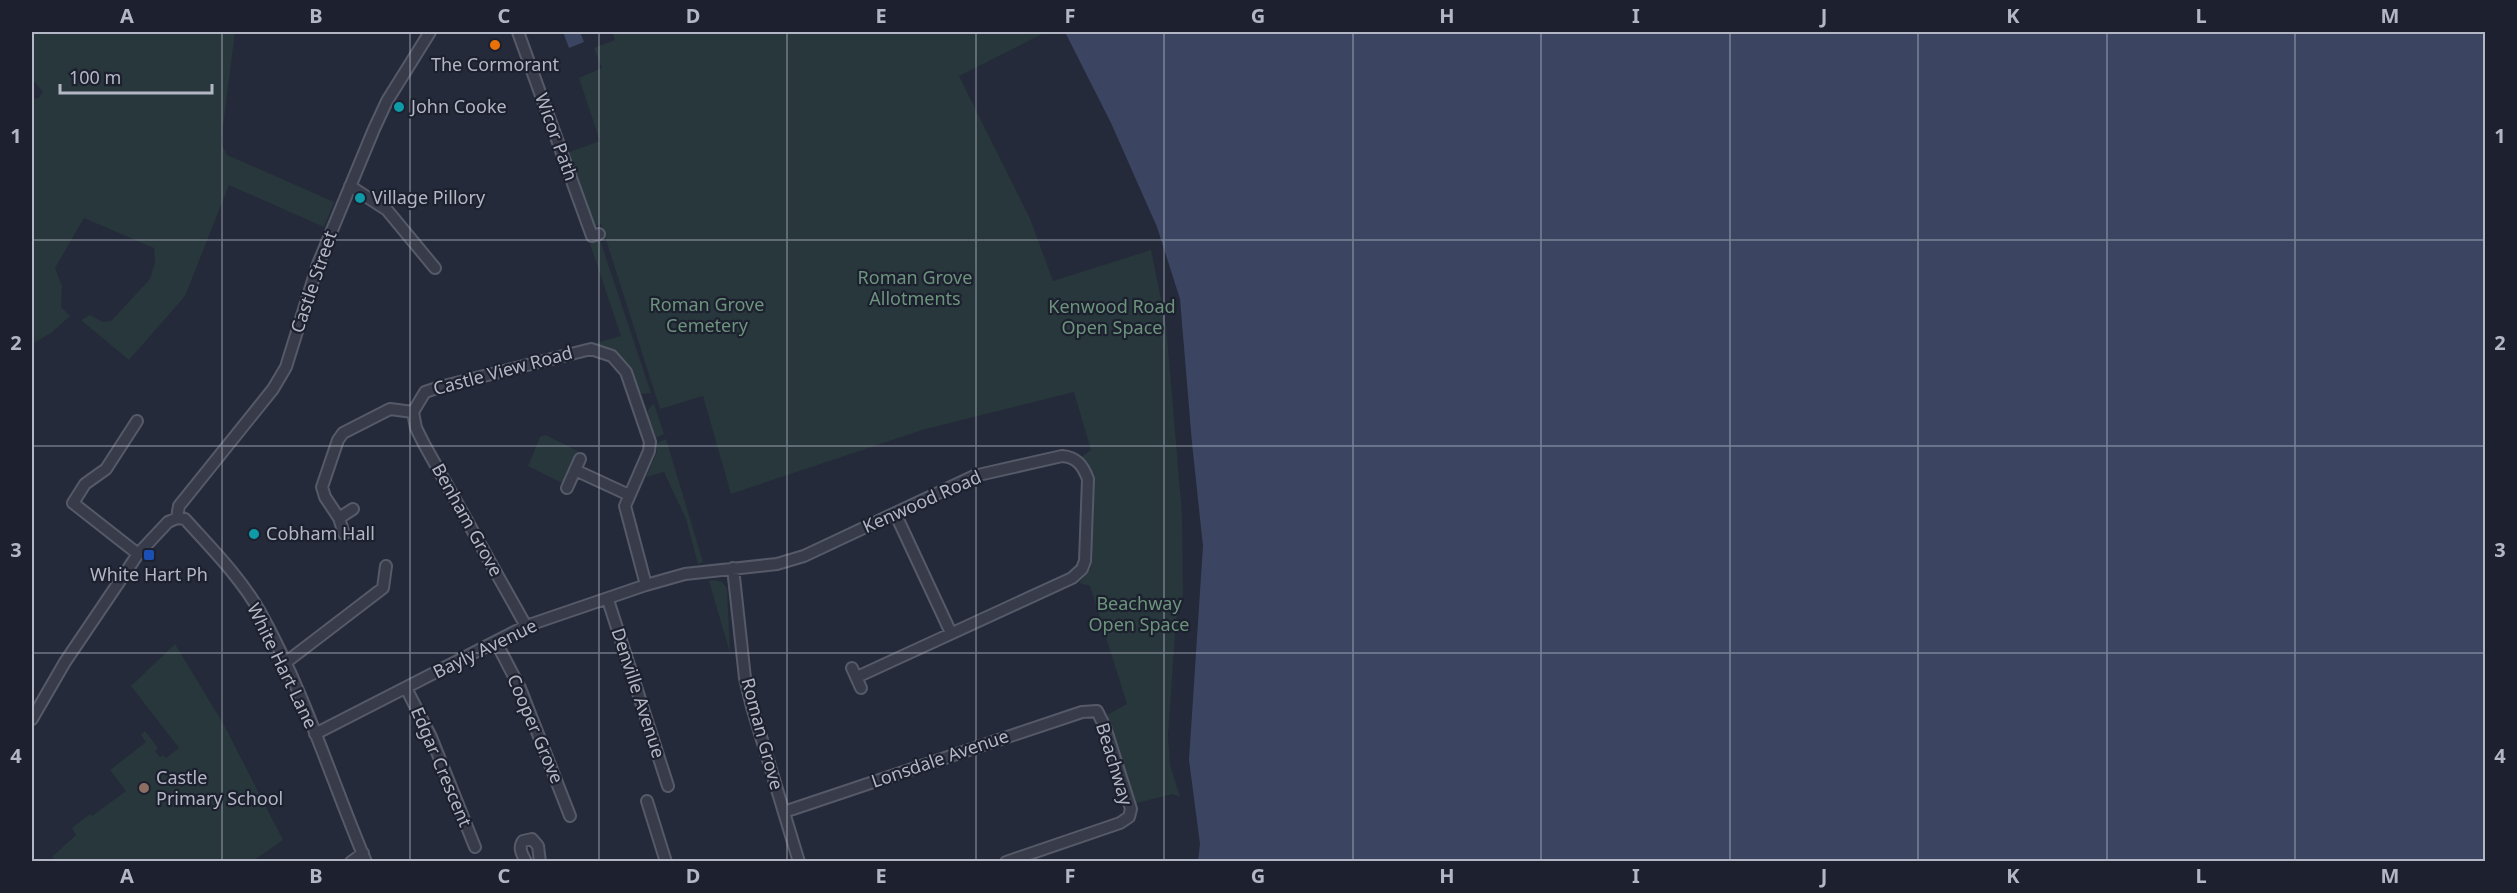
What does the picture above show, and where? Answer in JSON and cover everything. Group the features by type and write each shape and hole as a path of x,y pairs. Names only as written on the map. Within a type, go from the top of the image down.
{"street":[{"name":"Castle Street","path":"177,518 179,506 273,389 286,368 318,264 350,186 387,101 430,32"},
{"name":"Wicor Path","path":"518,32 592,236 599,234"},
{"path":"350,186 392,216 435,268"},
{"name":"Castle View Road","path":"339,518 325,497 322,487 338,440 344,433 390,409 413,412 425,392 591,349 612,356 626,372 650,442 649,451 629,495 625,512 646,585"},
{"name":"Benham Grove","path":"413,412 416,428 424,444 526,626"},
{"path":"137,421 106,468 85,484 73,503 138,554"},
{"name":"Kenwood Road","path":"733,568 777,564 804,556 974,476 1062,456 1070,457 1083,469 1088,479 1085,561 1082,569 1072,578 857,678"},
{"path":"567,488 578,465 629,495"},
{"path":"344,534 339,518 353,509"},
{"path":"895,513 951,633"},
{"path":"32,719 64,662 138,554 168,522 177,518"},
{"name":"White Hart Lane","path":"177,518 185,519 243,588 259,611 285,663 365,857"},
{"path":"285,663 383,588 386,566"},
{"name":"Bayly Avenue","path":"315,734 526,626 685,574 733,568"},
{"name":"Roman Grove","path":"733,568 745,678 799,861"},
{"name":"Denville Avenue","path":"608,600 668,786"},
{"name":"Cooper Grove","path":"496,642 520,688 570,816"},
{"name":"Edgar Crescent","path":"406,688 431,736 475,847"},
{"name":"Lonsdale Avenue","path":"784,812 1082,712 1097,711"},
{"name":"Beachway","path":"1006,861 1129,818 1131,809 1105,727 1097,711"},
{"path":"647,801 666,861"},
{"path":"526,861 520,851 520,845 532,839 538,846 540,861"},
{"path":"351,861 365,857"}],"green space":[{"path":"32,32 235,32 221,143 227,155 334,202 324,227 229,185 185,296 129,360 81,320 90,315 103,322 111,321 150,279 155,262 154,248 84,218 55,268 62,286 61,307 70,316 51,333 32,344 32,99 39,98 43,92 32,79"},
{"path":"612,32 1046,32 959,76 1031,221 1053,281 1151,250 1166,325 1182,514 1183,595 1176,620 1168,735 1170,765 1180,797 1173,794 1133,804 1105,716 1127,704 1090,586 1079,583 1091,569 1094,474 1077,460 1091,450 1074,392 922,430 731,494 703,396 660,409 601,224 595,226 567,153 600,141 579,78 602,68 594,48 615,40"},
{"path":"600,240 651,393 642,394 637,390 608,349 588,345 621,336 590,244"},
{"path":"654,404 664,434 655,438 648,415 650,407"},
{"path":"546,435 579,452 564,484 528,466 540,437"},
{"path":"666,439 703,562 698,564 686,519 664,472 646,477 657,452 657,443"},
{"path":"709,581 722,582 727,588 730,653"},
{"name":"Castle Primary School","path":"175,644 224,725 283,840 253,861 56,861 52,857 76,835 72,828 126,791 110,770 146,742 141,735 145,731 158,748 155,751 160,757 163,755 166,758 179,748 131,686"}],"water":[{"path":"563,32 580,32 584,42 569,48"},
{"path":"1065,32 2485,32 2485,861 1198,861 1200,844 1189,760 1203,546 1180,299 1157,227 1111,123"}],"place":[{"name":"The Cormorant","path":"495,45"},
{"name":"John Cooke","path":"399,107"},
{"name":"Village Pillory","path":"360,198"},
{"name":"Cobham Hall","path":"254,534"},
{"name":"White Hart Ph","path":"149,555"},
{"name":"Castle Primary School","path":"144,788"}],"park label":[{"name":"Roman Grove Allotments","path":"915,288"},
{"name":"Roman Grove Cemetery","path":"707,315"},
{"name":"Kenwood Road Open Space","path":"1112,317"},
{"name":"Beachway Open Space","path":"1139,614"}]}
